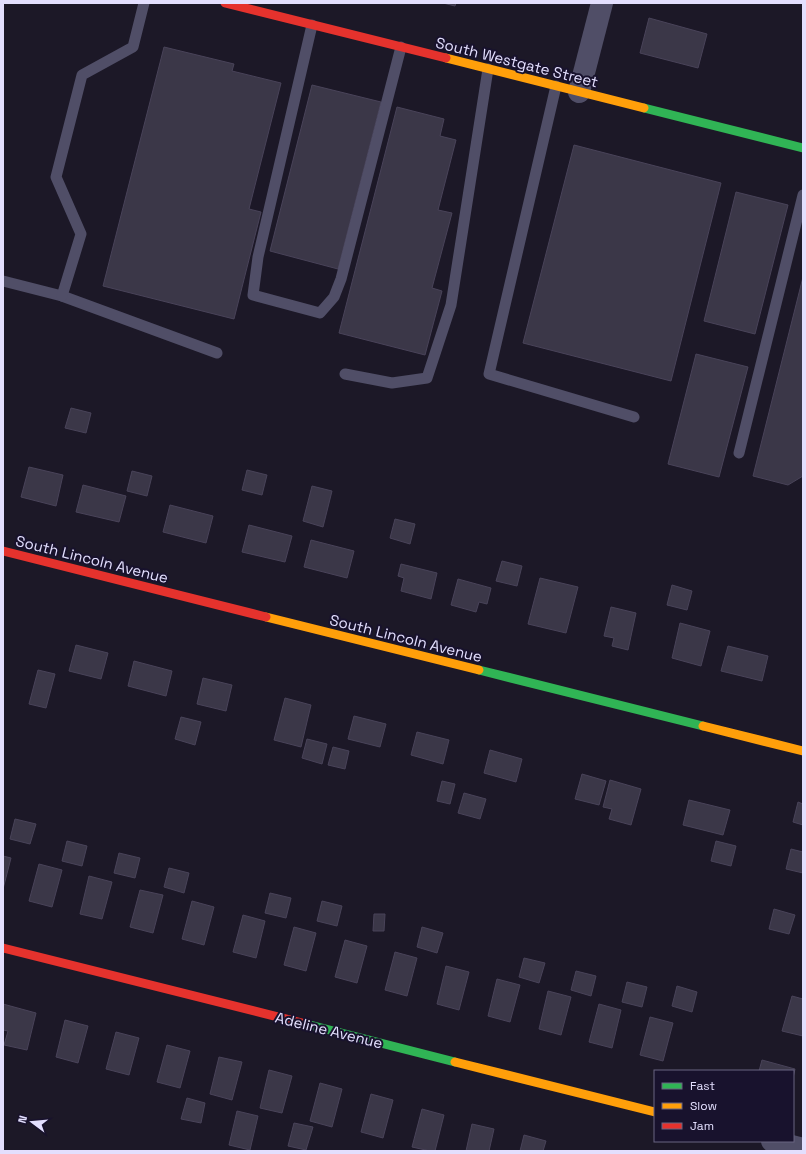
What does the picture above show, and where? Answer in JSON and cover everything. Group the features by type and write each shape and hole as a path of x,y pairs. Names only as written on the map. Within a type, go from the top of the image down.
{"street":[{"name":"South Westgate Street","path":"225,3 254,7 312,25 803,148"},
{"path":"579,92 602,3"},
{"name":"South Lincoln Avenue","path":"3,551 803,751"},
{"name":"Adeline Avenue","path":"3,948 654,1112"},
{"path":"776,1142 803,1149"}],"lane":[{"path":"62,296 81,234 56,177 82,75 133,47 144,3"},
{"path":"312,25 258,257 253,296 320,313 334,298 341,278 401,47"},
{"path":"345,374 392,383 427,378 451,305 488,69"},
{"path":"556,86 489,374 634,417"},
{"path":"739,453 803,195"},
{"path":"3,281 62,296 217,353"}],"building":[{"path":"443,3 456,3 455,6"},
{"path":"649,18 707,34 698,68 640,53"},
{"path":"164,47 234,64 232,71 281,83 249,209 261,212 234,319 103,286"},
{"path":"312,85 381,102 338,269 270,251"},
{"path":"397,107 444,119 440,136 456,140 438,210 452,213 432,288 442,291 425,355 339,333"},
{"path":"574,145 721,183 671,381 523,343"},
{"path":"736,192 788,205 755,334 704,321"},
{"path":"803,277 803,476 788,485 753,476"},
{"path":"696,354 748,367 719,477 668,464"},
{"path":"71,408 91,413 86,433 65,428"},
{"path":"29,467 63,475 56,506 21,497"},
{"path":"247,470 267,475 262,495 242,490"},
{"path":"132,471 152,476 147,496 127,491"},
{"path":"83,485 126,496 119,522 76,512"},
{"path":"312,486 332,491 323,527 303,521"},
{"path":"170,505 213,516 206,543 163,532"},
{"path":"395,519 415,524 410,544 390,538"},
{"path":"249,525 292,536 285,562 242,552"},
{"path":"311,540 354,551 347,578 304,567"},
{"path":"502,561 522,566 517,586 496,581"},
{"path":"401,564 437,573 431,599 401,591 404,578 398,576"},
{"path":"540,578 578,587 566,633 528,624"},
{"path":"458,579 491,588 487,604 479,602 476,612 451,605"},
{"path":"672,585 692,591 687,610 667,605"},
{"path":"611,607 636,613 628,650 612,646 614,638 604,636"},
{"path":"680,623 710,631 701,666 672,658"},
{"path":"76,645 108,653 101,679 69,671"},
{"path":"728,646 768,656 762,681 721,671"},
{"path":"134,661 172,671 166,696 128,686"},
{"path":"38,670 55,674 46,708 29,704"},
{"path":"203,678 232,685 226,711 197,704"},
{"path":"285,698 311,705 301,747 274,740"},
{"path":"354,716 386,724 380,747 348,739"},
{"path":"181,717 201,722 195,745 175,739"},
{"path":"417,732 449,740 443,764 411,755"},
{"path":"307,739 327,744 322,764 302,758"},
{"path":"333,747 349,751 345,769 328,765"},
{"path":"490,750 522,759 516,782 484,773"},
{"path":"582,774 606,781 599,805 575,799"},
{"path":"610,780 641,789 631,825 609,819 612,809 603,807"},
{"path":"442,781 455,784 450,804 437,801"},
{"path":"464,793 486,799 480,819 458,813"},
{"path":"689,800 730,810 723,835 683,825"},
{"path":"798,802 803,804 803,825 793,822"},
{"path":"15,819 36,824 30,844 10,839"},
{"path":"67,841 87,846 82,866 62,861"},
{"path":"716,841 736,846 731,866 711,861"},
{"path":"791,849 803,852 803,873 786,869"},
{"path":"119,853 140,858 135,878 114,873"},
{"path":"3,856 11,858 3,889"},
{"path":"39,864 62,870 52,907 29,901"},
{"path":"169,868 189,873 184,893 164,887"},
{"path":"89,876 112,882 102,919 80,914"},
{"path":"140,890 163,895 153,933 130,927"},
{"path":"270,893 291,898 286,918 265,913"},
{"path":"192,901 214,907 204,945 182,939"},
{"path":"322,901 342,906 337,926 317,921"},
{"path":"774,909 795,915 789,934 769,929"},
{"path":"374,914 385,914 384,931 373,931"},
{"path":"243,915 265,921 256,958 233,952"},
{"path":"294,927 316,933 306,971 284,965"},
{"path":"422,927 443,933 437,953 417,947"},
{"path":"345,940 367,946 357,983 335,977"},
{"path":"395,952 417,958 407,996 385,990"},
{"path":"524,958 545,963 539,983 519,977"},
{"path":"446,966 469,972 459,1010 437,1004"},
{"path":"576,971 596,976 591,996 571,990"},
{"path":"497,979 520,985 510,1022 488,1016"},
{"path":"627,982 647,987 642,1007 622,1002"},
{"path":"677,986 697,992 692,1012 672,1006"},
{"path":"548,991 571,997 561,1035 539,1029"},
{"path":"792,996 803,999 803,1036 782,1031"},
{"path":"3,1004 36,1013 27,1050 4,1045 8,1031 3,1030"},
{"path":"599,1004 621,1010 612,1048 589,1042"},
{"path":"650,1017 673,1023 663,1061 640,1055"},
{"path":"65,1020 88,1026 78,1063 56,1057"},
{"path":"116,1032 139,1038 129,1075 106,1069"},
{"path":"167,1045 190,1051 180,1088 157,1082"},
{"path":"219,1057 242,1062 232,1100 210,1094"},
{"path":"762,1060 795,1069 794,1074 794,1070 759,1070"},
{"path":"269,1070 292,1076 282,1113 260,1108"},
{"path":"320,1083 342,1089 332,1127 310,1121"},
{"path":"371,1094 393,1100 383,1138 361,1132"},
{"path":"187,1098 205,1103 201,1123 181,1119"},
{"path":"422,1109 444,1115 435,1151 412,1147"},
{"path":"237,1111 258,1116 250,1150 229,1145"},
{"path":"294,1123 313,1127 306,1150 288,1146"},
{"path":"472,1124 494,1129 489,1151 466,1151"},
{"path":"524,1135 546,1141 543,1151 520,1151"}],"traffic: fast":[{"path":"644,108 803,148"},
{"path":"479,670 703,726"},
{"path":"306,1024 455,1062"}],"traffic: slow":[{"path":"446,58 644,108"},
{"path":"266,617 479,670"},
{"path":"703,726 803,751"},
{"path":"455,1062 654,1112"}],"traffic: jam":[{"path":"225,3 446,58"},
{"path":"3,551 266,617"},
{"path":"3,948 306,1024"}]}
